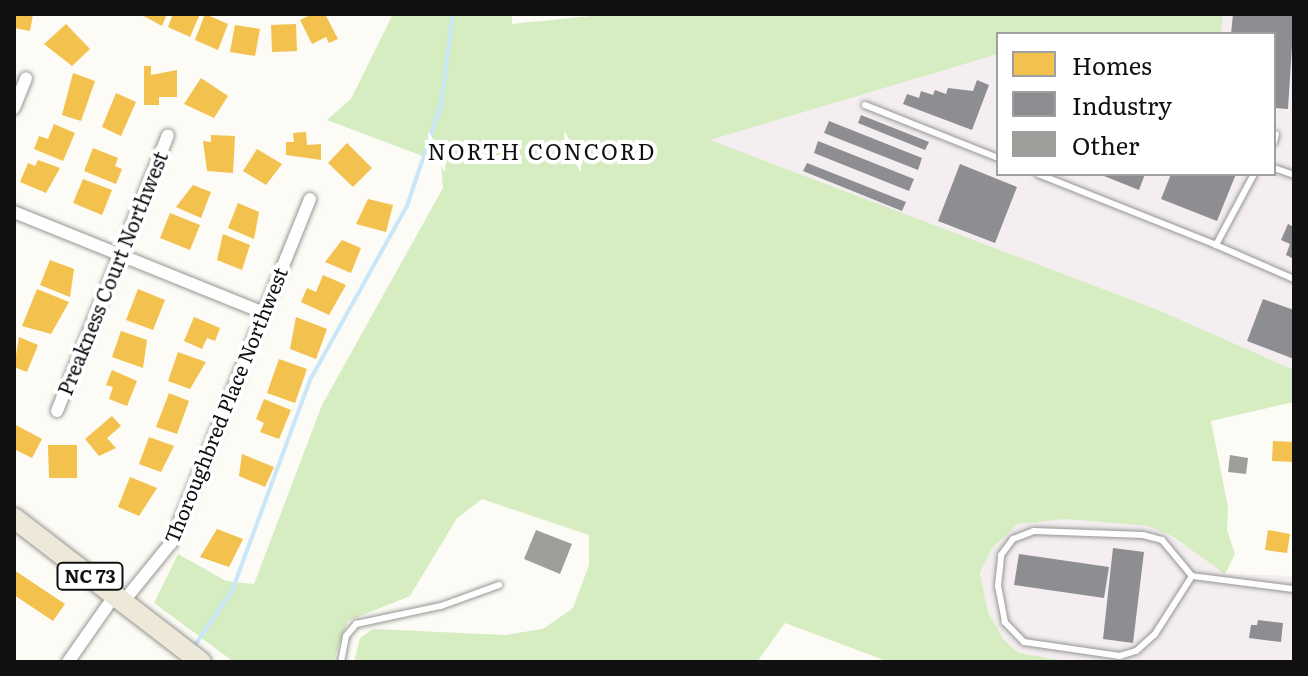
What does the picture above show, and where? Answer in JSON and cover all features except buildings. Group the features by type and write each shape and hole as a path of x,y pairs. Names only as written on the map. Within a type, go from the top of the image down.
{"main road":[{"name":"NC 73","path":"14,518 201,662"}],"street":[{"path":"14,108 26,78"},
{"name":"Preakness Court Northwest","path":"57,411 168,135"},
{"name":"Thoroughbred Place Northwest","path":"68,662 119,598 171,543 310,199"},
{"path":"14,212 262,312"}],"lane":[{"path":"865,105 996,157"},
{"path":"1043,176 1294,279"},
{"path":"1216,245 1253,176"},
{"path":"1192,576 1155,634 1136,651 1120,656 1024,642 1005,622 998,586 1001,555 1013,539 1034,531 1143,535 1162,540 1192,576 1294,589"},
{"path":"341,662 346,636 356,624 441,606 499,585"}],"shaded area":[{"path":"1223,14 1294,14 1294,370 1158,310 709,140 996,55 996,176 1276,176 1276,32 1221,32"},
{"path":"1065,519 1148,526 1172,536 1225,574 1294,576 1294,662 1071,662 1019,653 1004,640 988,612 980,573 992,548 1018,524"}],"green space":[{"path":"393,14 512,14 512,24 611,14 1223,14 1221,32 996,32 996,55 710,140 1158,310 1294,370 1294,402 1211,421 1228,507 1227,530 1235,554 1225,574 1172,536 1148,526 1065,519 1018,524 992,548 980,573 988,612 1004,640 1019,653 1071,662 889,662 785,623 757,662 354,662 360,638 373,629 505,635 543,629 573,608 589,565 589,535 482,499 457,518 410,596 348,621 333,662 234,662 154,603 178,554 226,581 254,584 322,405 443,188 441,163 327,120 351,99"}],"waterway":[{"path":"193,648 232,591 310,380 407,206 441,105 453,14"}],"district":[{"name":"NORTH CONCORD","path":"542,151"}]}
